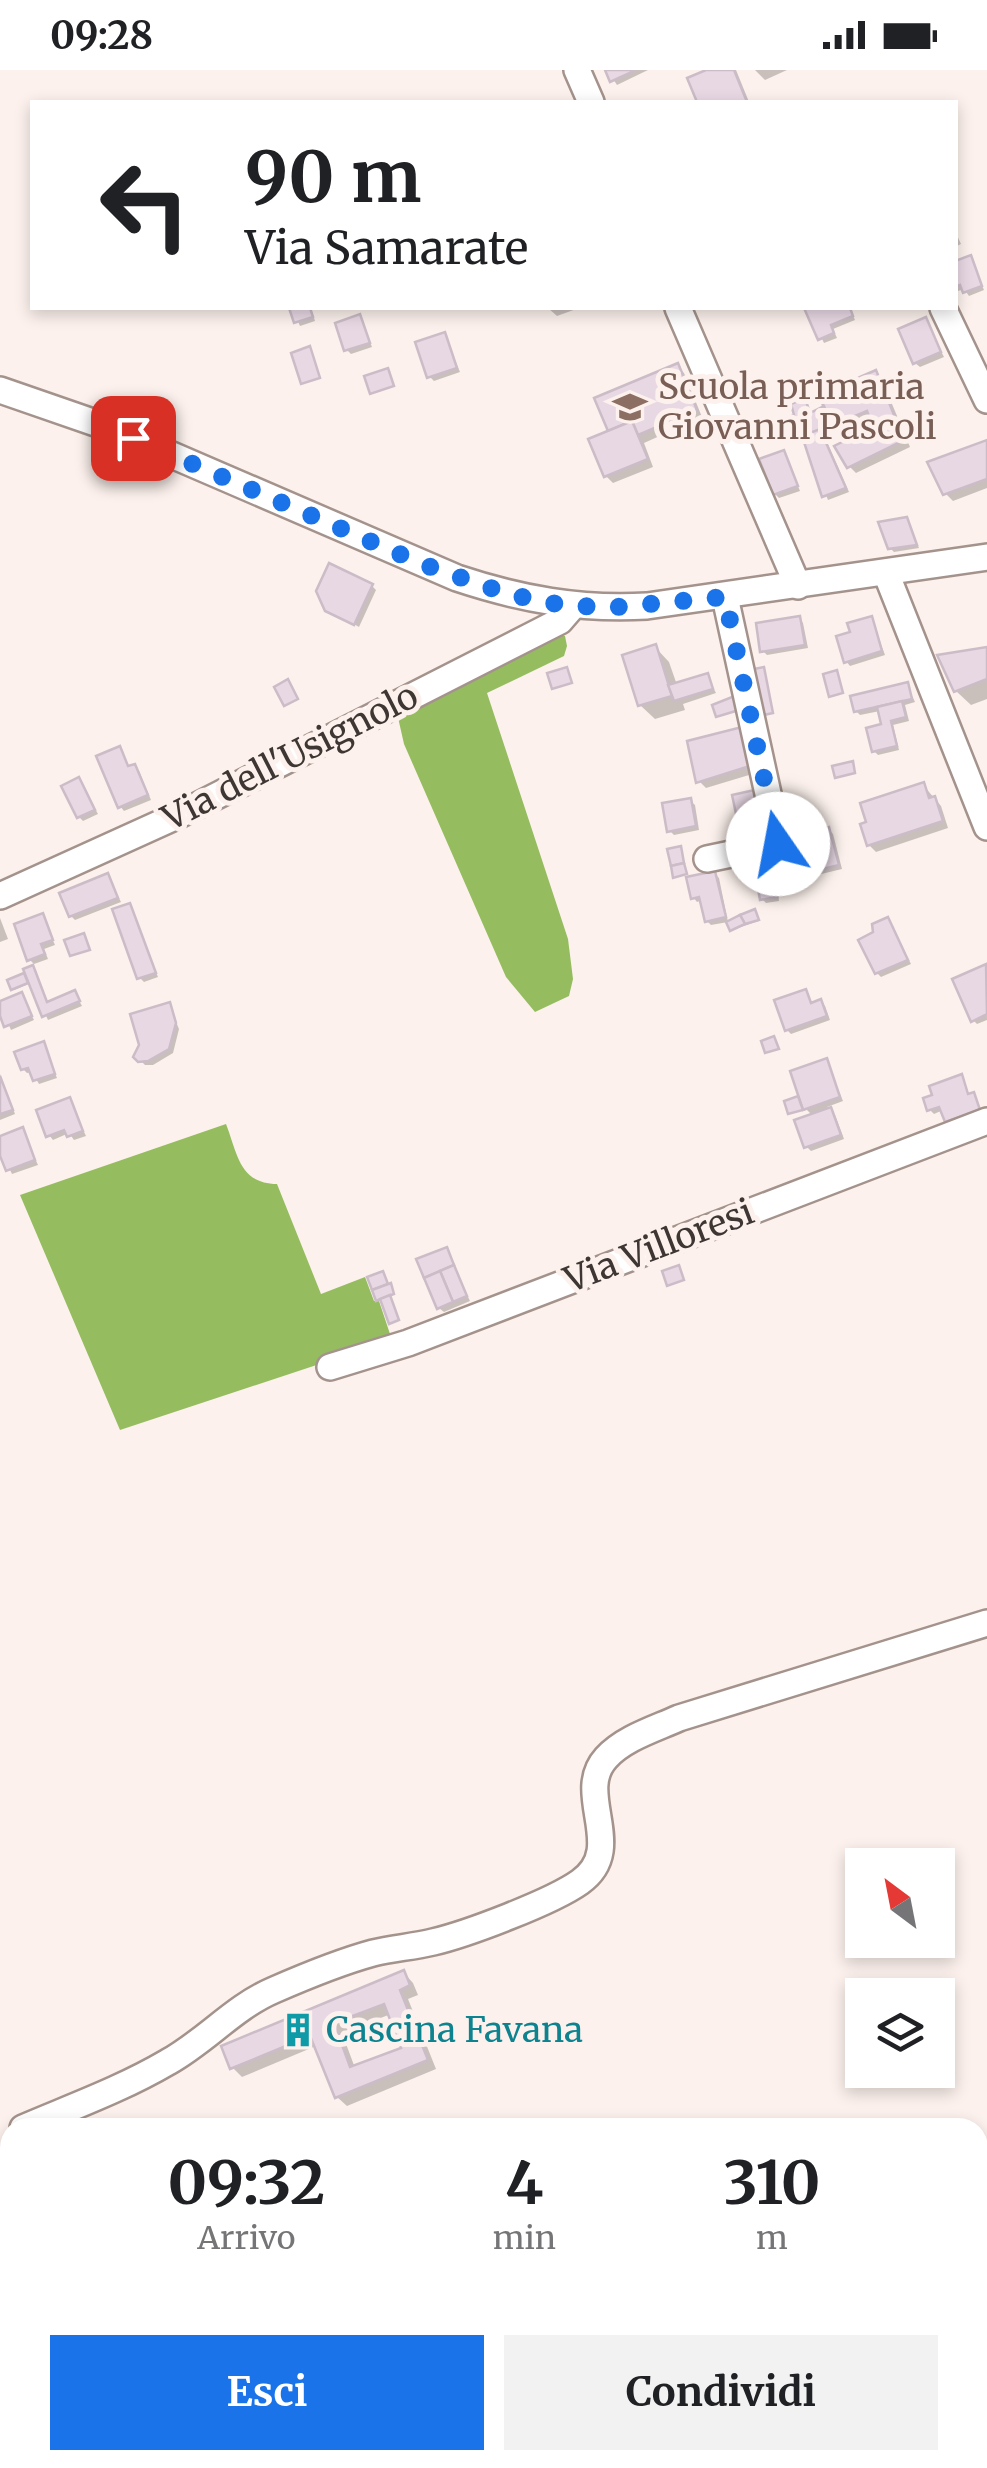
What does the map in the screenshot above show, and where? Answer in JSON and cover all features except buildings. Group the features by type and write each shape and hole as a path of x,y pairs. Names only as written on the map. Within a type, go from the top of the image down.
{"street":[{"path":"577,70 590,100"},
{"path":"679,310 798,586"},
{"path":"944,310 987,400"},
{"path":"1,390 106,426 457,578 508,594 573,606 647,606 725,597 987,557"},
{"path":"886,573 987,827"},
{"path":"707,859 778,844 725,597"},
{"name":"Via dell'Usignolo","path":"0,896 180,814 560,621 573,606"},
{"name":"Via Villoresi","path":"330,1367 408,1342 987,1121"},
{"path":"47,2118 170,2061 238,2009 270,1991 376,1952 439,1941 562,1894 597,1866 602,1850 597,1774 607,1756 643,1734 679,1718 987,1623"}],"green space":[{"path":"555,635 565,636 564,656 487,693 568,939 573,979 569,996 535,1012 506,977 404,744 397,713"},
{"path":"226,1124 247,1173 277,1184 321,1294 365,1277 374,1301 379,1301 392,1340 120,1430 20,1195"}],"place":[{"name":"Scuola primaria Giovanni Pascoli","path":"630,407"},
{"name":"Cascina Favana","path":"298,2030"}],"route":[{"path":"133,438 425,565 508,594 606,608 725,597 778,844"}]}
